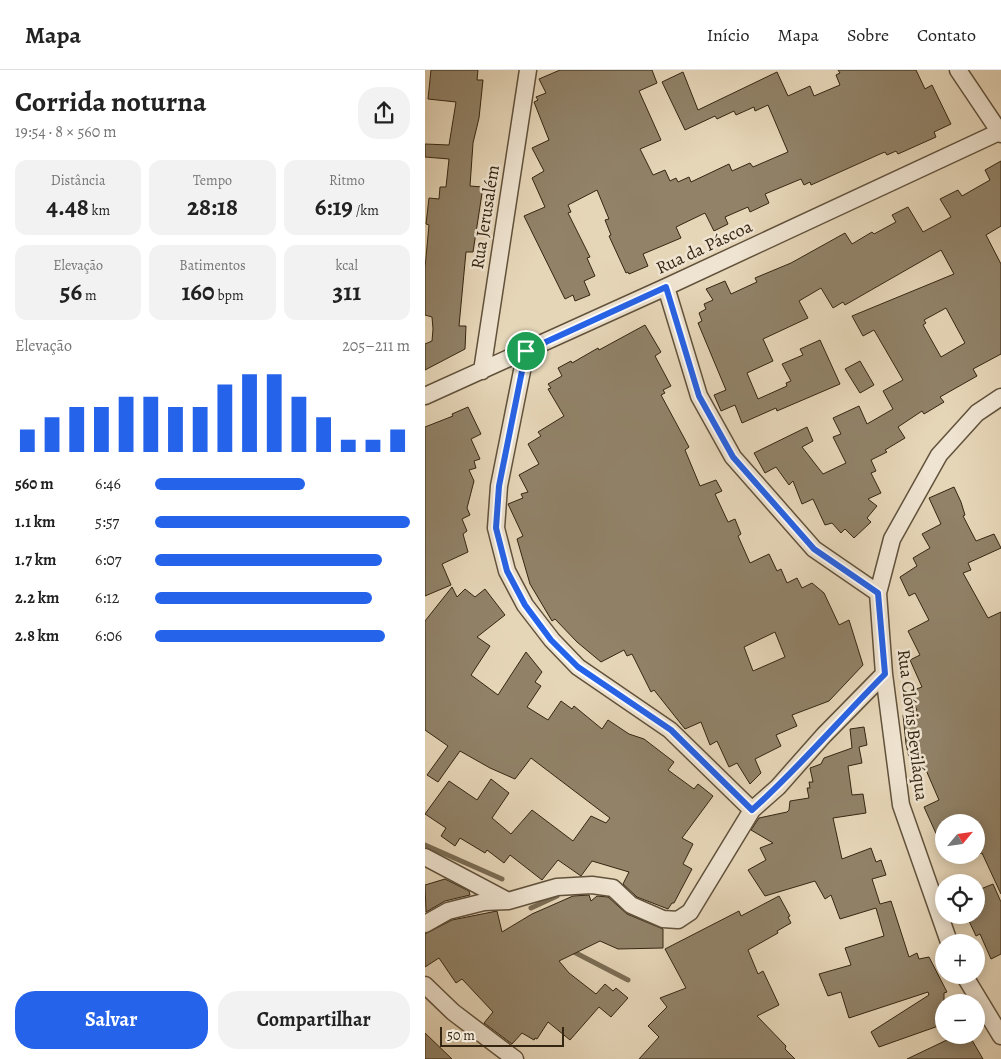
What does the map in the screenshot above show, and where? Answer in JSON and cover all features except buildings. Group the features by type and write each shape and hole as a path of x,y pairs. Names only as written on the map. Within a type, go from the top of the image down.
{"street":[{"name":"Rua Jerusalém","path":"482,371 528,70"},
{"path":"958,70 1000,133"},
{"name":"Rua da Páscoa","path":"425,396 1000,133"},
{"path":"666,287 699,396 733,457 814,549 878,593"},
{"path":"526,351 499,486 496,528 507,571 525,605 551,640 578,667 671,730 752,810"},
{"name":"Rua Clóvis Beviláqua","path":"946,934 901,805 885,674 878,593 892,540 939,455 977,413 1001,397"},
{"path":"425,924 448,911 484,902 508,901 557,887 592,885 613,888 631,905 663,919 678,920 690,912 752,810 778,787 824,735 885,674"},
{"path":"425,857 508,901"},
{"path":"970,984 1001,1036"},
{"path":"425,985 453,1012 515,1059"}],"waterway":[{"path":"425,845 502,879"},
{"path":"531,908 557,896"},
{"path":"572,951 628,980"}],"route":[{"path":"666,287 699,396 733,457 814,549 878,593 885,674 824,735 778,787 752,810 671,730 578,667 551,640 525,605 507,571 496,528 499,486 526,351 666,287"}]}
